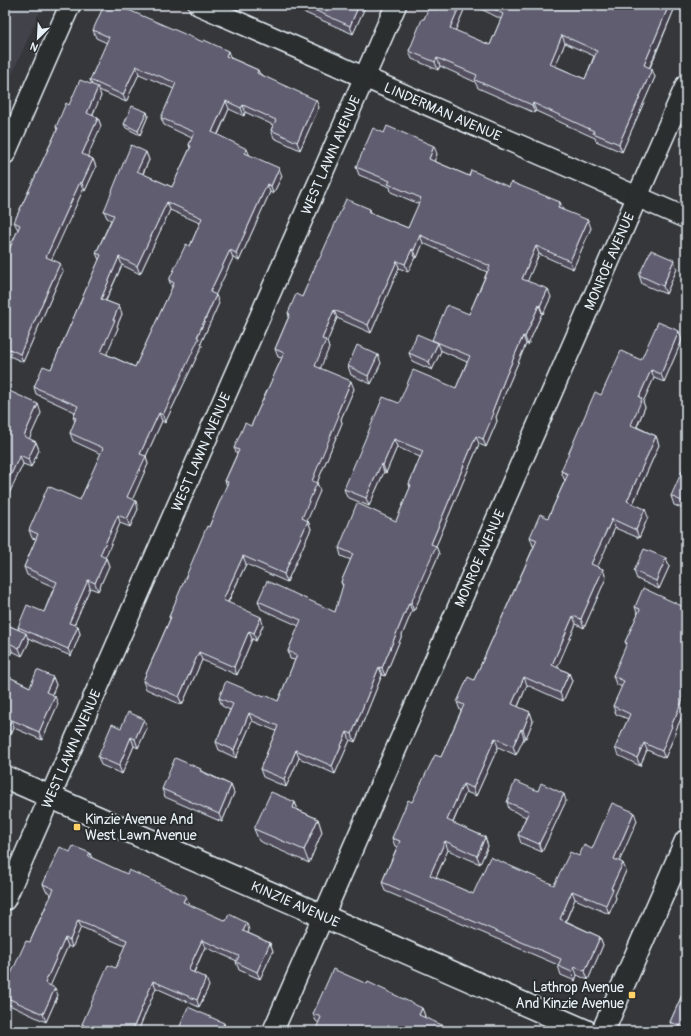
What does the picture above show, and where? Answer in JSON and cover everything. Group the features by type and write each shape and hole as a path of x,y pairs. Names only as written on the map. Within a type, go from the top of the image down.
{"street":[{"path":"5,154 70,5"},
{"name":"LINDERMAN AVENUE","path":"199,5 686,218"},
{"name":"WEST LAWN AVENUE","path":"5,900 396,5"},
{"name":"MONROE AVENUE","path":"273,1031 686,85"},
{"name":"KINZIE AVENUE","path":"5,777 586,1031"},
{"path":"603,1031 686,840"}],"shaded area":[{"path":"5,5 43,5 5,90"}],"building":[{"path":"104,5 117,5 203,42 204,40 228,51 226,56 258,70 257,73 316,100 297,142 271,130 276,120 243,105 241,108 226,101 212,132 247,149 245,153 279,168 271,186 267,184 236,253 230,250 210,292 216,295 197,337 199,338 163,415 159,413 140,454 146,456 127,497 136,501 127,519 118,515 100,555 106,558 95,583 88,580 69,623 78,626 68,649 18,627 27,605 44,612 57,582 24,567 38,534 29,530 48,486 80,500 103,448 70,433 76,418 73,417 78,406 34,387 43,366 51,369 101,255 96,253 114,215 104,211 131,145 146,152 137,171 172,187 191,146 189,145 194,132 161,118 176,83 136,66 123,95 90,80 109,37 93,30","holes":["167,202 202,218 190,246 186,244 169,280 174,283 135,367 101,352 115,320 113,320 119,306 101,299 119,257 137,266"]},
{"path":"303,5 359,5 350,26"},
{"path":"438,5 460,5 450,28 490,45 503,14 486,5 669,5 644,65 652,69 619,144 593,133 594,131 533,103 532,105 475,80 477,75 437,58 435,62 409,51 422,19 424,19 428,9 432,10 433,8 436,10","holes":["562,35 597,51 585,79 550,64"]},
{"path":"80,80 98,87 87,113 98,118 82,154 93,159 82,183 80,182 46,257 60,263 20,354 5,347 5,259 20,225 14,222 58,128 56,127 66,103 69,105"},
{"path":"132,106 147,112 138,131 124,124"},
{"path":"387,126 434,146 429,159 469,176 471,170 509,187 511,182 560,202 558,208 588,220 570,261 536,246 522,279 548,289 540,306 539,305 525,337 523,336 505,378 492,412 494,413 483,439 476,436 431,544 436,546 411,603 409,603 382,668 379,667 352,734 347,732 332,766 296,750 284,779 260,769 278,726 249,713 234,750 216,742 233,704 219,698 226,681 264,697 265,695 278,701 297,655 288,651 301,620 258,601 267,581 335,612 343,585 341,582 353,554 339,548 357,503 396,521 423,451 394,439 383,465 381,464 366,498 344,489 383,397 399,403 413,370 456,388 470,356 432,340 447,305 469,314 490,266 420,235 414,250 412,249 405,264 397,261 368,325 334,310 322,339 326,340 315,366 351,381 312,481 317,483 302,518 308,521 284,574 243,556 223,600 261,617 254,633 249,631 234,667 199,652 179,697 143,681 171,617 169,617 207,526 209,527 228,482 225,481 239,450 234,448 245,423 251,426 284,353 275,349 290,314 288,313 296,294 302,297 346,199 370,209 369,212 408,228 421,198 388,184 390,181 356,167 373,128 384,133"},
{"path":"651,250 674,260 663,286 639,275"},
{"path":"658,322 679,331 661,374 651,370 639,397 642,399 631,425 656,436 627,501 645,509 636,530 612,519 591,564 603,569 581,619 573,616 552,665 569,673 560,693 524,677 512,704 530,712 523,730 521,729 513,746 495,738 473,788 463,784 447,820 485,837 477,856 445,841 430,875 473,894 490,857 554,885 570,852 579,856 584,845 592,849 612,803 634,812 614,859 623,863 611,888 613,889 606,905 572,891 560,919 600,937 585,971 574,967 572,972 558,966 561,959 382,882 400,841 392,838 408,800 412,802 435,755 441,757 464,705 457,702 468,677 474,680 537,540 530,537 540,514 548,518 568,474 561,471 595,392 601,395 621,351 641,360"},
{"path":"417,334 438,343 429,362 409,353"},
{"path":"357,345 378,355 368,376 348,366"},
{"path":"5,389 38,404 24,436 36,442 28,459 20,455 5,487 5,429 7,425 5,424"},
{"path":"683,469 686,470 686,503 671,496"},
{"path":"644,549 666,558 656,581 634,571"},
{"path":"643,588 686,608 686,693 671,726 662,751 644,743 637,758 615,748 630,714 613,706 624,681 613,676 627,643 625,642 640,609 635,607"},
{"path":"5,624 26,633 19,648 9,643 5,651"},
{"path":"37,670 53,677 46,692 55,696 39,732 12,720 8,727 5,725 5,675 30,687"},
{"path":"128,712 144,719 135,739 131,737 119,766 98,757 112,724 121,728"},
{"path":"175,758 201,769 200,771 231,785 219,814 162,789"},
{"path":"515,781 538,791 541,783 564,794 539,844 518,835 529,811 507,802"},
{"path":"271,792 295,802 293,808 318,819 304,850 254,829"},
{"path":"73,846 90,853 88,856 127,874 129,870 186,896 183,902 226,921 229,914 247,923 243,931 270,943 257,972 236,962 239,956 202,940 188,970 206,978 197,1000 153,981 132,1031 109,1031 105,1029 104,1031 83,1031 85,1026 82,1024 108,965 116,968 127,940 78,920 70,940 65,938 45,983 55,988 43,1014 5,997 5,987 26,941 30,942 54,889 43,884 60,847 70,852"},
{"path":"333,969 367,984 368,982 422,1008 419,1015 456,1031 315,1031 321,1017 313,1014"},
{"path":"686,986 686,1028 670,1022"},
{"path":"188,1007 224,1023 221,1031 178,1031"}],"place":[{"name":"Kinzie Avenue And West Lawn Avenue","path":"77,827"},
{"name":"Lathrop Avenue And Kinzie Avenue","path":"632,995"}]}
